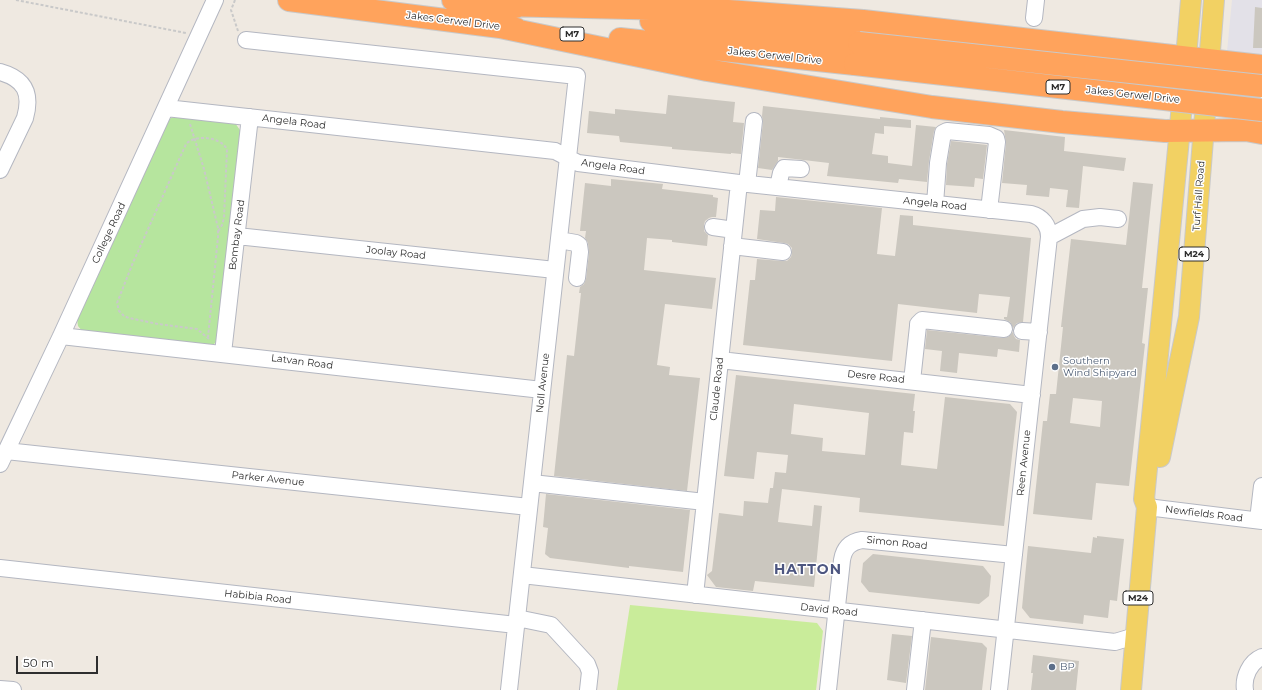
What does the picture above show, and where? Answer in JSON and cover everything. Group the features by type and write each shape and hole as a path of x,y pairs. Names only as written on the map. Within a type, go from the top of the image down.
{"highway":[{"name":"Jakes Gerwel Drive","path":"289,0 500,27 855,64 1262,110"},
{"name":"Jakes Gerwel Drive","path":"453,0 1262,86"},
{"path":"500,5 708,10 777,14 862,21 1262,66"},
{"path":"500,27 707,70 932,108 1165,131 1246,130 1262,133"}],"main road":[{"name":"Turf Hall Road","path":"1131,690 1147,507 1144,499 1191,0"},
{"name":"Turf Hall Road","path":"1147,507 1152,500 1165,427 1189,317 1214,0"}],"street":[{"name":"College Road","path":"3,457 61,336 214,0"},
{"path":"1034,18 1036,0"},
{"name":"Noll Avenue","path":"246,40 577,76 509,690"},
{"path":"0,72 17,78 26,91 28,100 25,118 0,170"},
{"name":"Angela Road","path":"166,108 555,152 578,163 778,187 1035,215 1046,223 1050,237"},
{"name":"Bombay Road","path":"223,353 250,117"},
{"name":"Claude Road","path":"695,595 732,246 754,121"},
{"path":"934,204 943,133 947,131 989,135 996,138 997,142 989,210"},
{"path":"778,187 781,173 784,168 801,169"},
{"path":"1050,237 1083,220 1100,217 1118,218"},
{"path":"713,227 734,230"},
{"name":"Joolay Road","path":"237,236 556,270"},
{"name":"Reen Avenue","path":"999,690 1050,237"},
{"path":"559,240 576,243 579,245 580,252 577,278"},
{"path":"732,246 783,252"},
{"path":"912,381 918,324 922,320 1004,329"},
{"path":"1022,331 1039,332"},
{"name":"Latvan Road","path":"61,336 542,390"},
{"name":"Desre Road","path":"720,360 1032,395"},
{"name":"Parker Avenue","path":"3,457 530,508"},
{"path":"532,483 705,502"},
{"path":"1260,520 1262,486"},
{"name":"Newfields Road","path":"1147,507 1260,520"},
{"name":"Simon Road","path":"836,610 843,555 848,546 857,540 1014,555"},
{"name":"Habibia Road","path":"0,568 551,625 587,664 590,672 588,690"},
{"name":"David Road","path":"522,575 1115,642 1135,636"},
{"path":"828,690 836,610"},
{"path":"915,690 923,620"},
{"path":"1245,690 1245,681 1249,668 1254,662 1262,657"},
{"path":"0,689 13,690"}],"path":[{"path":"16,0 192,34"},
{"path":"235,0 231,10 239,34 246,40"},
{"path":"190,122 204,169 218,232 208,338"},
{"path":"212,340 197,328 158,324 129,318 124,316 119,311 117,303 132,265 186,144 198,139 214,140 225,145 227,149 224,218 218,232"}],"shaded area":[{"path":"1232,0 1262,0 1262,66 1226,62"}],"green space":[{"path":"178,116 235,123 241,134 220,338 214,344 206,347 82,331 78,326 77,319 166,122 171,118"},
{"path":"630,605 817,623 823,631 816,690 617,690"}],"building":[{"path":"1255,7 1262,8 1262,48 1253,48"},
{"path":"668,95 735,102 733,122 744,123 741,154 672,149 672,147 620,142 619,136 587,133 589,111 615,114 615,109 666,114"},
{"path":"763,106 880,119 880,117 911,120 911,128 884,126 884,134 875,133 872,154 888,156 888,163 912,166 916,125 936,127 929,161 927,182 899,179 898,183 827,176 829,163 778,157 778,161 772,170 758,168 763,122"},
{"path":"1004,130 1065,137 1064,151 1126,158 1124,171 1083,166 1079,208 1066,207 1068,190 1050,188 1049,197 1026,195 1027,185 1002,183 1006,143"},
{"path":"951,141 987,145 983,179 975,178 974,187 946,185 947,164"},
{"path":"611,179 663,184 662,189 713,195 713,197 718,198 716,217 709,218 705,221 704,225 704,231 708,235 707,246 672,242 672,240 647,238 644,270 716,278 712,309 665,304 657,365 670,367 669,375 700,378 687,491 554,476 567,355 574,356 581,293 579,293 580,287 584,284 586,279 589,253 588,243 585,238 586,231 580,231 585,183 611,186"},
{"path":"1133,182 1153,184 1142,288 1148,288 1142,343 1145,344 1129,486 1096,483 1092,520 1033,514 1043,421 1047,421 1050,394 1056,394 1063,327 1061,327 1071,239 1126,245","holes":["1073,398 1102,401 1100,427 1070,423"]},
{"path":"776,197 882,208 877,254 895,256 900,215 913,216 913,225 1031,238 1023,322 1017,323 1013,328 1010,322 1004,319 1004,317 1007,317 1010,297 979,294 977,313 898,304 892,361 743,345 750,280 755,280 757,259 787,261 791,257 792,253 792,248 788,244 757,239 760,210 775,211"},
{"path":"927,330 1003,338 1008,337 1013,332 1016,339 1020,340 1019,352 998,349 997,357 959,353 957,373 940,371 942,351 925,349"},
{"path":"736,375 915,394 913,433 904,432 901,465 937,469 945,397 1010,404 1017,412 1004,526 859,512 860,498 782,489 778,522 812,526 814,505 822,506 814,587 755,581 753,591 716,587 707,575 712,571 719,513 743,516 744,501 768,503 770,488 773,488 775,472 786,473 788,455 757,452 754,479 724,476","holes":["794,404 869,413 865,455 822,451 823,438 791,434"]},
{"path":"546,494 690,510 683,572 629,566 629,568 550,558 545,554 548,528 543,527"},
{"path":"1097,536 1124,539 1117,601 1110,600 1108,618 1084,615 1083,624 1030,618 1022,608 1028,546 1091,553 1093,537 1097,538"},
{"path":"873,554 983,566 991,576 989,596 979,604 869,592 861,582 863,563"},
{"path":"892,634 912,636 906,683 887,680"},
{"path":"931,637 982,643 987,648 982,690 925,690"},
{"path":"1033,655 1079,661 1076,690 1031,690"}],"place":[{"name":"Southern Wind Shipyard","path":"1055,367"},
{"name":"BP","path":"1052,667"}],"district":[{"name":"HATTON","path":"808,570"}]}
